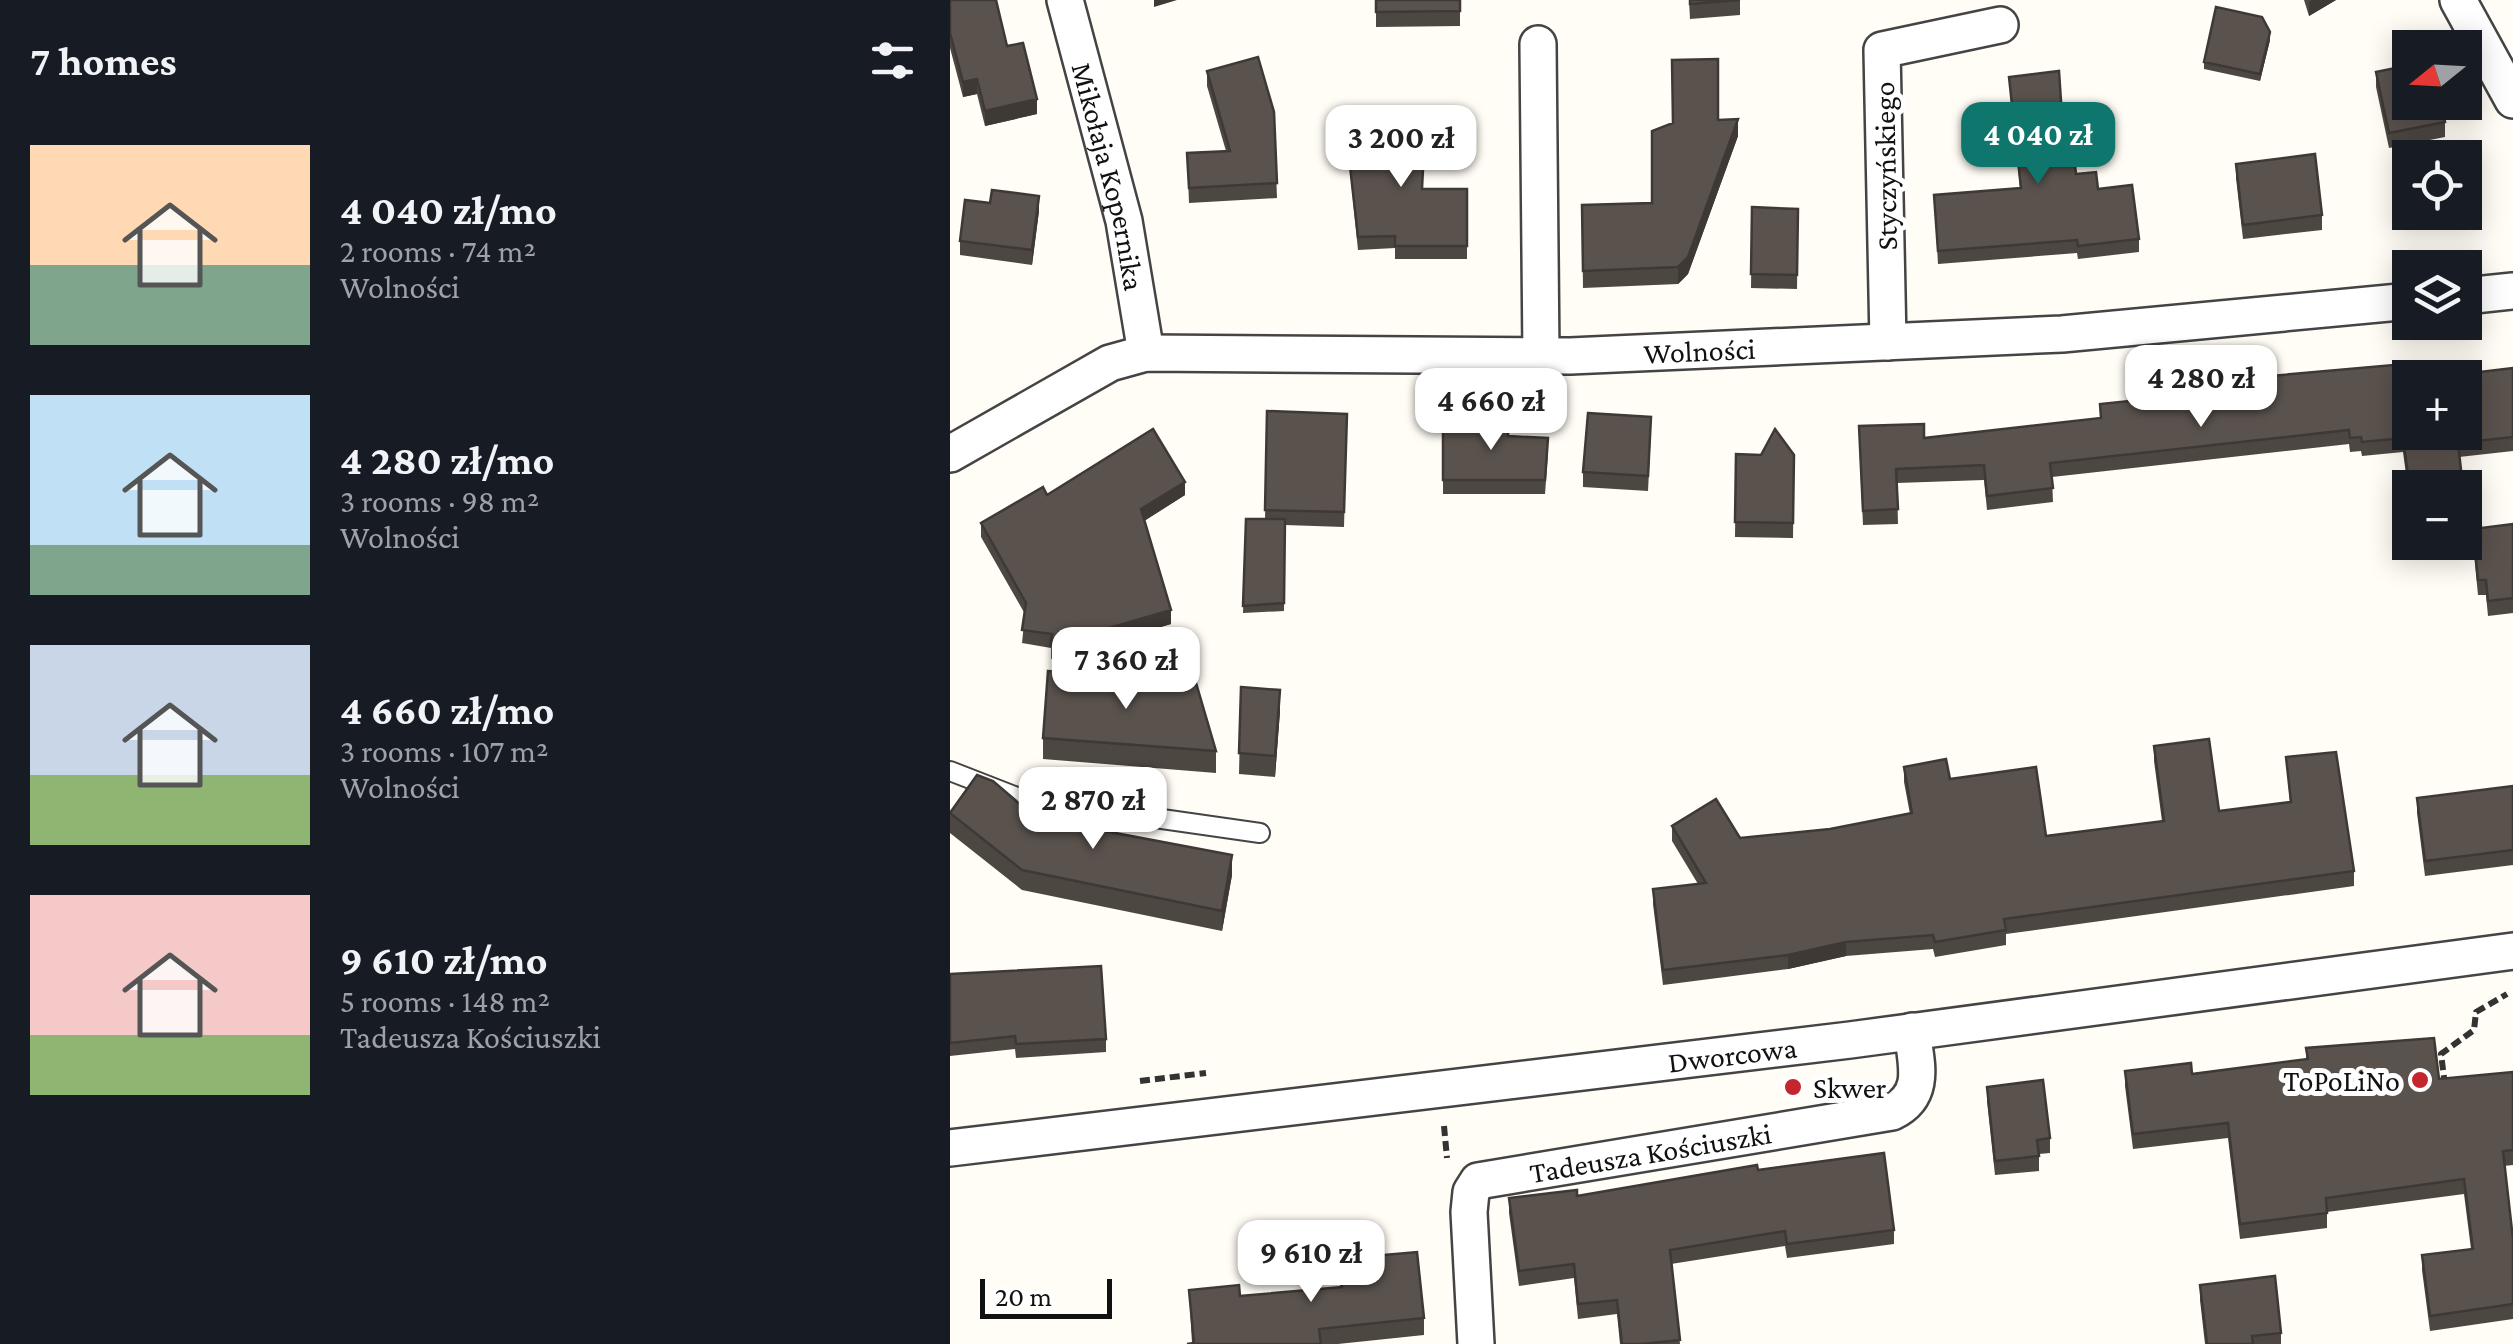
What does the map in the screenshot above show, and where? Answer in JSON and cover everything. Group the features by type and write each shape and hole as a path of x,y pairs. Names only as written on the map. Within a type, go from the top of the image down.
{"street":[{"name":"Mikołaja Kopernika","path":"1065,0 1124,220 1146,353"},
{"path":"2458,0 2513,100"},
{"name":"Styczyńskiego","path":"1888,342 1882,50 2000,24"},
{"path":"1538,44 1541,356"},
{"path":"2482,294 2513,291"},
{"name":"Wolności","path":"950,454 1110,363 1146,353 1541,356 1888,342 2062,334 2392,303"},
{"name":"Dworcowa","path":"950,1148 1912,1031 2513,951"},
{"name":"Tadeusza Kościuszki","path":"1476,1344 1469,1212 1471,1192 1478,1181 1892,1112 1905,1106 1918,1084 1912,1031"}],"lane":[{"path":"950,771 1022,799 1260,833"}],"path":[{"path":"2446,1096 2441,1054 2474,1030 2476,1012 2513,990"},
{"path":"1444,1123 1447,1162"}],"building":[{"path":"950,0 996,0 1007,46 1023,43 1037,99 985,111 977,79 963,82 950,33"},
{"path":"1376,0 1460,0 1460,11 1376,12"},
{"path":"1690,0 1740,0 1690,4"},
{"path":"2216,7 2262,17 2270,32 2260,74 2204,62"},
{"path":"1258,57 1274,112 1277,183 1189,188 1187,153 1230,151 1207,71"},
{"path":"1718,59 1718,120 1738,119 1688,257 1678,267 1583,271 1582,205 1652,203 1652,131 1673,123 1672,60"},
{"path":"2392,69 2392,120 2445,122 2389,133 2376,72"},
{"path":"2059,71 2063,131 2071,131 2076,174 2096,172 2098,189 2132,185 2139,239 2078,246 2077,240 1938,251 1934,195 2021,188 2009,77"},
{"path":"1345,122 1425,129 1422,189 1467,189 1467,246 1395,246 1395,236 1358,237"},
{"path":"2315,154 2322,215 2243,225 2236,164"},
{"path":"992,190 1039,196 1032,250 960,241 965,200 990,203"},
{"path":"1752,207 1798,209 1797,275 1751,274"},
{"path":"2392,365 2392,439 2362,442 2361,437 2350,438 2349,430 2050,463 2053,488 1987,496 1984,465 1896,469 1898,509 1863,511 1859,426 1924,424 1924,438 2101,418 2100,404 2215,392 2214,381"},
{"path":"2513,368 2513,437 2482,440 2482,372"},
{"path":"1267,411 1347,414 1344,512 1265,510"},
{"path":"1588,413 1651,417 1648,476 1583,472"},
{"path":"1443,421 1508,421 1508,436 1548,438 1545,480 1443,480"},
{"path":"1153,429 1185,482 1141,509 1171,610 1051,645 1052,634 1022,630 1026,603 981,523 1043,487 1047,495"},
{"path":"1775,429 1794,455 1793,523 1735,522 1736,454 1761,455"},
{"path":"2405,450 2459,450 2461,470 2407,470"},
{"path":"1246,519 1285,519 1284,603 1243,606"},
{"path":"2513,524 2513,598 2488,601 2486,580 2478,580 2476,560 2482,560 2482,528"},
{"path":"1048,671 1196,683 1216,751 1043,738"},
{"path":"1241,687 1280,690 1275,756 1239,753"},
{"path":"2209,739 2219,811 2291,802 2286,757 2336,752 2354,871 2004,919 2006,930 1935,942 1933,935 1846,942 1788,955 1663,970 1653,889 1706,883 1672,826 1716,799 1740,838 1830,829 1912,813 1904,767 1946,759 1950,779 2036,767 2046,836 2164,821 2154,746"},
{"path":"977,775 993,781 1036,818 1232,855 1222,911 1022,870 950,813"},
{"path":"2513,786 2513,850 2425,861 2417,798"},
{"path":"1101,966 1106,1039 1016,1044 1015,1036 950,1043 950,974"},
{"path":"2434,1038 2439,1079 2513,1072 2513,1150 2503,1151 2513,1239 2513,1304 2430,1316 2422,1255 2473,1249 2464,1179 2326,1198 2327,1213 2240,1224 2228,1123 2133,1134 2125,1071 2191,1063 2192,1074 2308,1059 2306,1048"},
{"path":"2043,1080 2050,1138 2037,1140 2039,1156 1995,1161 1987,1087"},
{"path":"1884,1153 1894,1230 1787,1244 1785,1231 1670,1250 1680,1340 1622,1344 1617,1300 1578,1304 1574,1264 1519,1271 1509,1198 1577,1190 1577,1196 1757,1165 1758,1170"},
{"path":"1417,1252 1424,1318 1319,1329 1321,1344 1187,1344 1194,1343 1189,1290 1239,1285 1240,1296 1342,1287 1339,1259"},
{"path":"2275,1276 2281,1333 2252,1336 2253,1344 2207,1344 2200,1285"}],"place":[{"name":"ToPoLiNo","path":"2420,1080"},
{"name":"Skwer","path":"1793,1087"}]}
